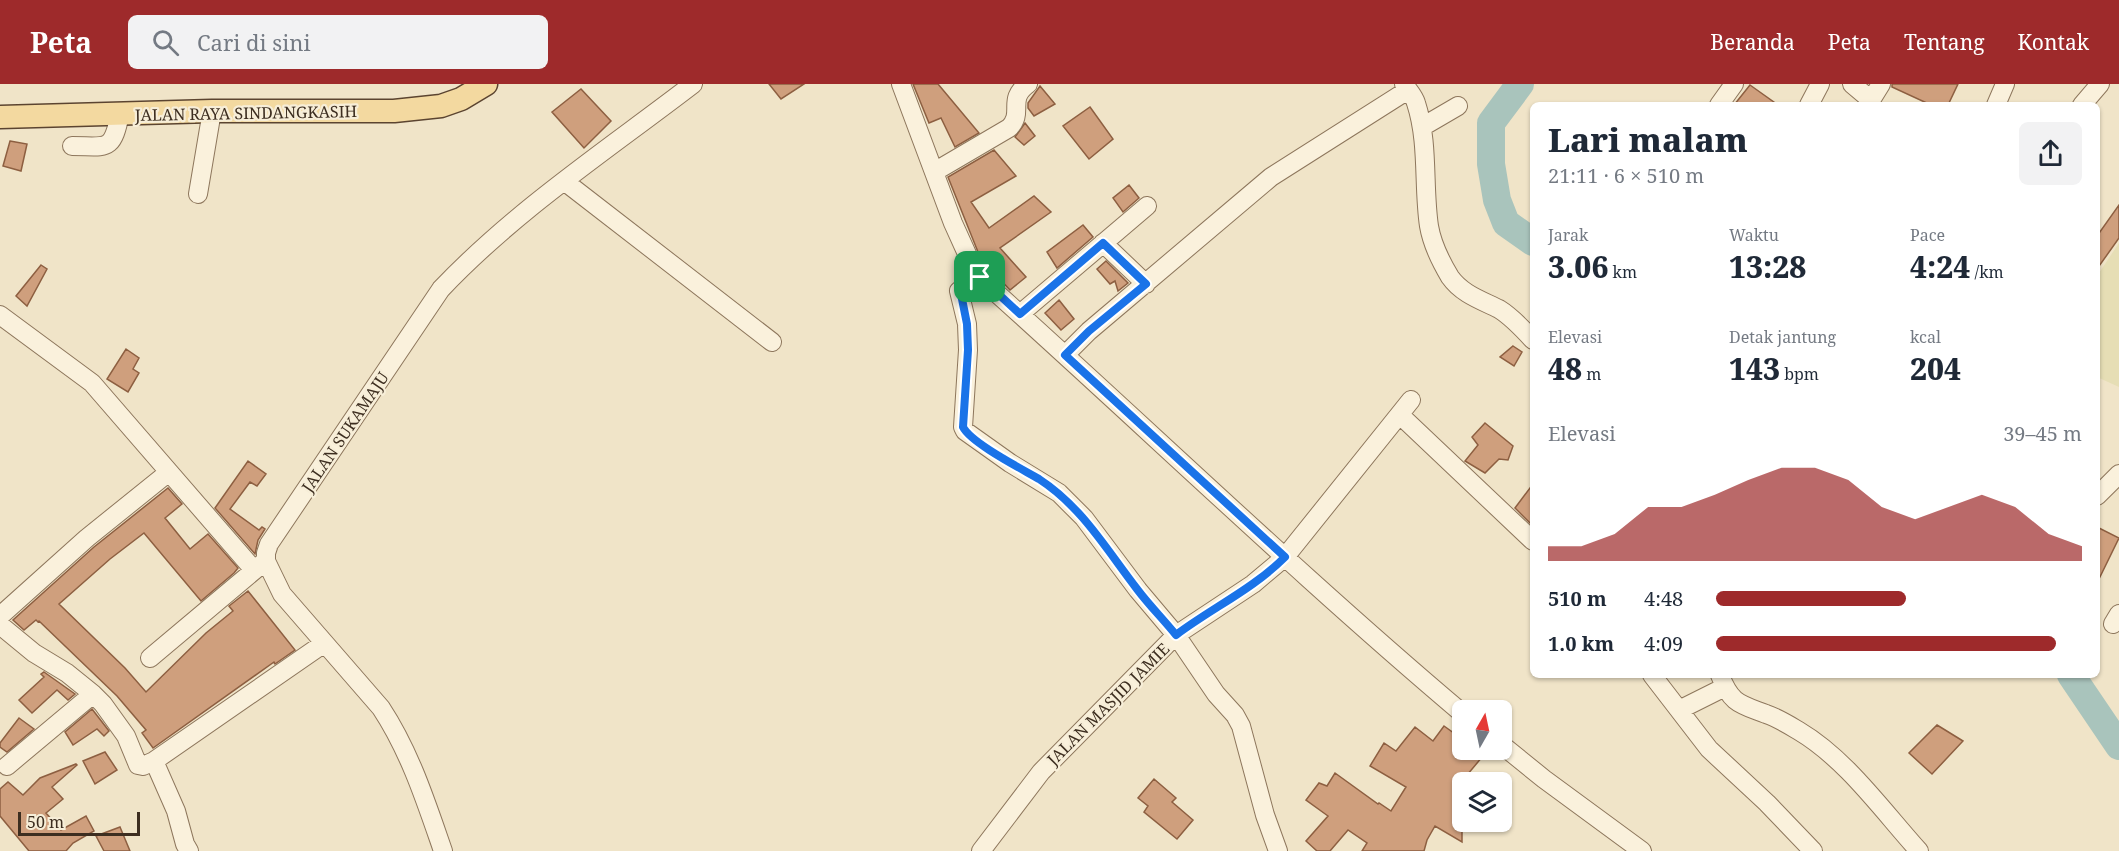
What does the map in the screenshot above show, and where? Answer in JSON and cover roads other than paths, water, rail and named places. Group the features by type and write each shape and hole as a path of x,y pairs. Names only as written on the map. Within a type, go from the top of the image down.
{"main road":[{"name":"JALAN RAYA SINDANGKASIH","path":"0,117 212,111 394,111 441,106 461,99 486,84"}],"street":[{"name":"JALAN SUKAMAJU","path":"260,566 269,544 441,289 464,265 538,199 693,84"},
{"path":"901,84 952,224 965,252 968,284 968,350 962,422 965,431 1068,501 1176,635 1241,726 1265,815 1278,851"},
{"path":"934,172 1014,122 1018,93 1028,84"},
{"path":"1721,102 1734,84"},
{"path":"1811,102 1820,84"},
{"path":"1852,84 1869,102 1881,84"},
{"path":"1997,102 2005,84"},
{"path":"2085,102 2100,84"},
{"path":"1065,355 1089,331 1271,177 1406,87 1416,103 1422,127 1432,241 1455,283 1508,316 1530,337"},
{"path":"1422,127 1458,106"},
{"path":"198,194 212,111"},
{"path":"72,146 106,146 111,143 120,114"},
{"path":"564,181 772,342"},
{"path":"1020,314 1147,206"},
{"path":"1103,243 1146,284"},
{"path":"968,284 1020,314 1285,557 1452,704"},
{"path":"1,316 87,378 168,471 260,566 323,644 381,708 393,727 415,773 443,851"},
{"name":"JALAN MASJID JAMIE","path":"981,851 1041,772 1176,635 1253,584 1285,557 1411,400"},
{"path":"1400,415 1530,538"},
{"path":"0,616 87,538 168,471"},
{"path":"2100,493 2119,474"},
{"path":"150,658 260,566"},
{"path":"3,632 67,673 93,694 126,736 138,765 143,766 154,761 323,644"},
{"path":"1654,678 1709,749 1774,810 1813,851"},
{"path":"1679,710 1721,686 1735,701 1782,721 1831,753 1919,851"},
{"path":"7,766 93,694"},
{"path":"1512,753 1642,851"},
{"path":"154,761 176,812 189,851"}],"waterway":[{"path":"1520,84 1491,123 1491,164 1497,200 1506,223 1530,240"},
{"path":"2073,678 2119,746"}]}
